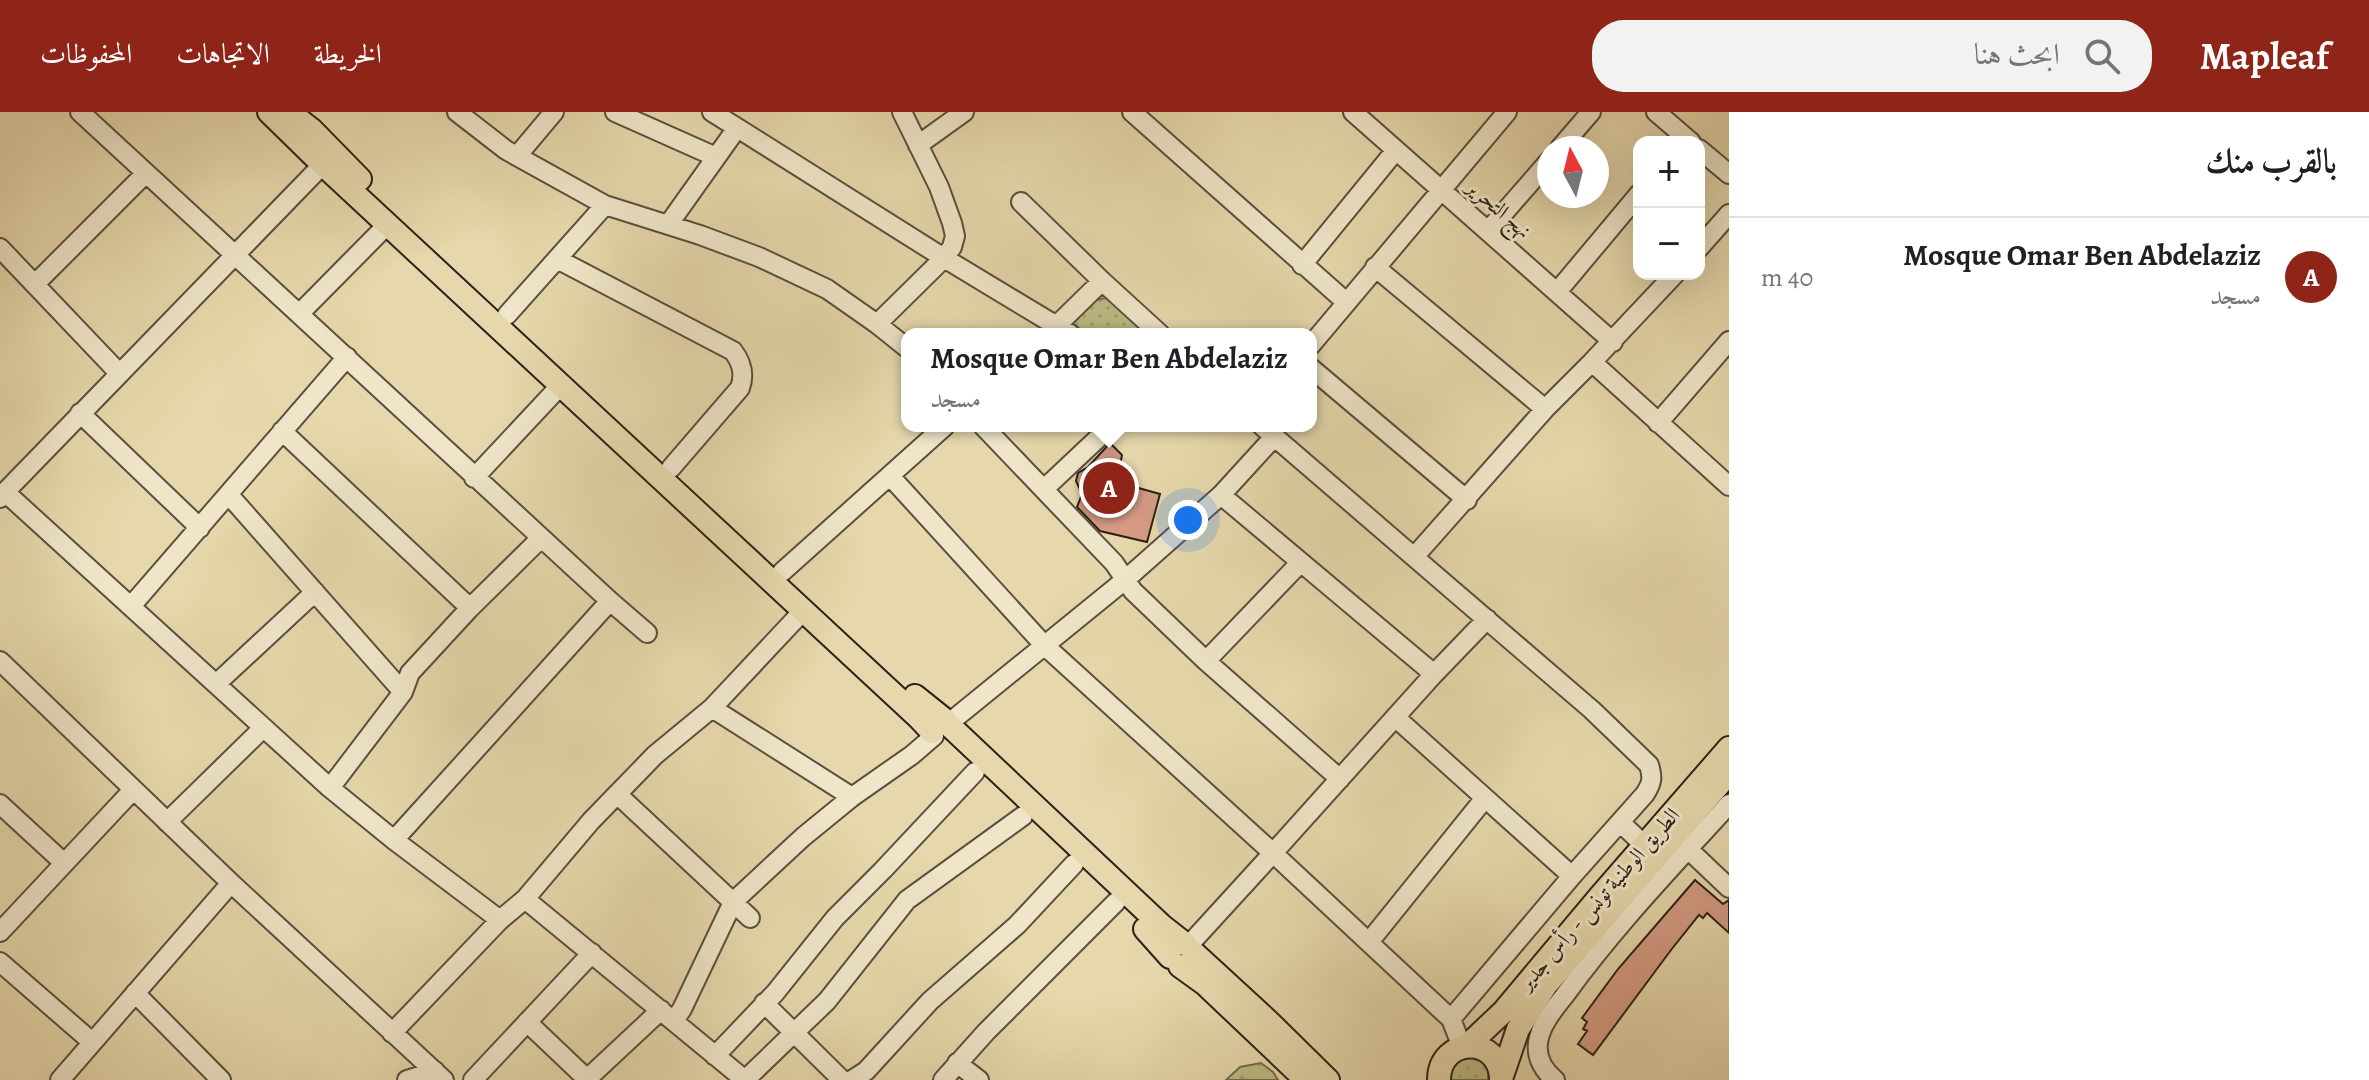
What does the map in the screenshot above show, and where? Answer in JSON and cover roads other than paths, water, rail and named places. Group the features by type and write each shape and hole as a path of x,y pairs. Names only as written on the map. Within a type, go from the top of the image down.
{"main road":[{"path":"269,112 299,121 388,224 919,718 942,730 1151,916 1205,984 1306,1080"},
{"path":"328,158 507,315 922,702 975,772 1074,864 1160,943 1183,953 1269,1022 1328,1080"},
{"name":"الطريق الوطنية تونس - رأس جدير","path":"1438,1078 1446,1057 1464,1047 1503,1012 1601,895 1671,849 1729,748"},
{"name":"الطريق الوطنية تونس - رأس جدير","path":"1501,1078 1518,1029 1546,985 1585,952 1671,849 1729,773"},
{"path":"1464,1047 1486,1050 1499,1066 1501,1078"}],"street":[{"path":"80,112 300,313 474,478 647,633"},
{"path":"517,156 554,112"},
{"path":"615,112 716,157"},
{"path":"712,112 1052,328"},
{"path":"877,324 944,258 955,236 939,187 902,112"},
{"path":"918,145 964,112"},
{"path":"1132,112 1346,302"},
{"name":"نهج التحرير","path":"1353,112 1613,342"},
{"path":"1317,338 1507,112"},
{"path":"1570,136 1591,112"},
{"path":"1656,112 1682,136"},
{"path":"460,113 517,156 605,205 773,263 827,289 901,343"},
{"path":"668,225 737,128"},
{"path":"1302,265 1396,150"},
{"path":"1705,155 1729,174"},
{"path":"328,158 3,495 132,605 330,788 500,920"},
{"path":"35,284 146,173"},
{"path":"1488,231 1537,175"},
{"path":"1557,292 1633,201"},
{"path":"1021,202 1153,328"},
{"path":"507,315 605,205"},
{"path":"1705,242 1728,218"},
{"path":"300,313 388,224"},
{"path":"0,248 119,373"},
{"path":"557,259 733,351 740,360 743,381 740,388 671,468"},
{"path":"1375,267 1545,409"},
{"path":"1414,557 1545,409 1670,280"},
{"path":"1061,328 1102,281"},
{"path":"1658,423 1729,341"},
{"path":"132,605 347,357"},
{"path":"1592,362 1728,482"},
{"path":"1317,373 1467,500"},
{"path":"474,478 561,385"},
{"path":"80,413 200,528"},
{"path":"282,431 470,608"},
{"path":"782,572 938,432"},
{"path":"989,432 1114,563 1133,591 1206,661 1340,779"},
{"path":"1044,489 1105,432"},
{"path":"527,1022 588,1080 667,1016 682,1009 733,902 803,837 852,797 912,755 1125,580 1221,495 1267,432"},
{"path":"1269,432 1592,710 1649,765 1652,783 1645,794 1451,1019"},
{"path":"890,476 1044,645 1451,1019 1464,1047"},
{"path":"229,495 403,692"},
{"path":"1221,495 1434,674"},
{"path":"330,788 403,692 410,673 541,538"},
{"path":"1206,661 1300,563"},
{"path":"216,684 315,592"},
{"path":"394,840 610,601"},
{"path":"392,1033 500,920 525,899 617,794 655,755 712,708 803,611"},
{"path":"1183,953 1487,619"},
{"path":"1,664 439,1076"},
{"path":"712,708 852,797"},
{"path":"1395,717 1572,876"},
{"path":"167,822 263,728"},
{"path":"715,1056 835,918 975,772"},
{"path":"0,932 133,790"},
{"path":"617,794 750,918"},
{"path":"1369,942 1485,798"},
{"path":"0,804 64,863"},
{"path":"1671,849 1729,804"},
{"path":"525,899 715,1056 754,1077 827,1001 907,900 1023,816"},
{"path":"1620,822 1671,849 1729,888"},
{"path":"852,1080 866,1071 930,1001 1017,925 1074,864"},
{"path":"60,1080 231,883"},
{"path":"943,1080 1116,902"},
{"path":"1555,1080 1540,1064 1538,1044 1585,952"},
{"path":"473,1080 592,953"},
{"path":"0,962 92,1042"},
{"path":"135,993 221,1080"},
{"path":"764,1003 842,1080"},
{"path":"957,1063 979,1080"},
{"path":"407,1080 439,1076"}],"place":[{"name":"Mosque Omar Ben Abdelaziz","path":"1109,488"}]}
